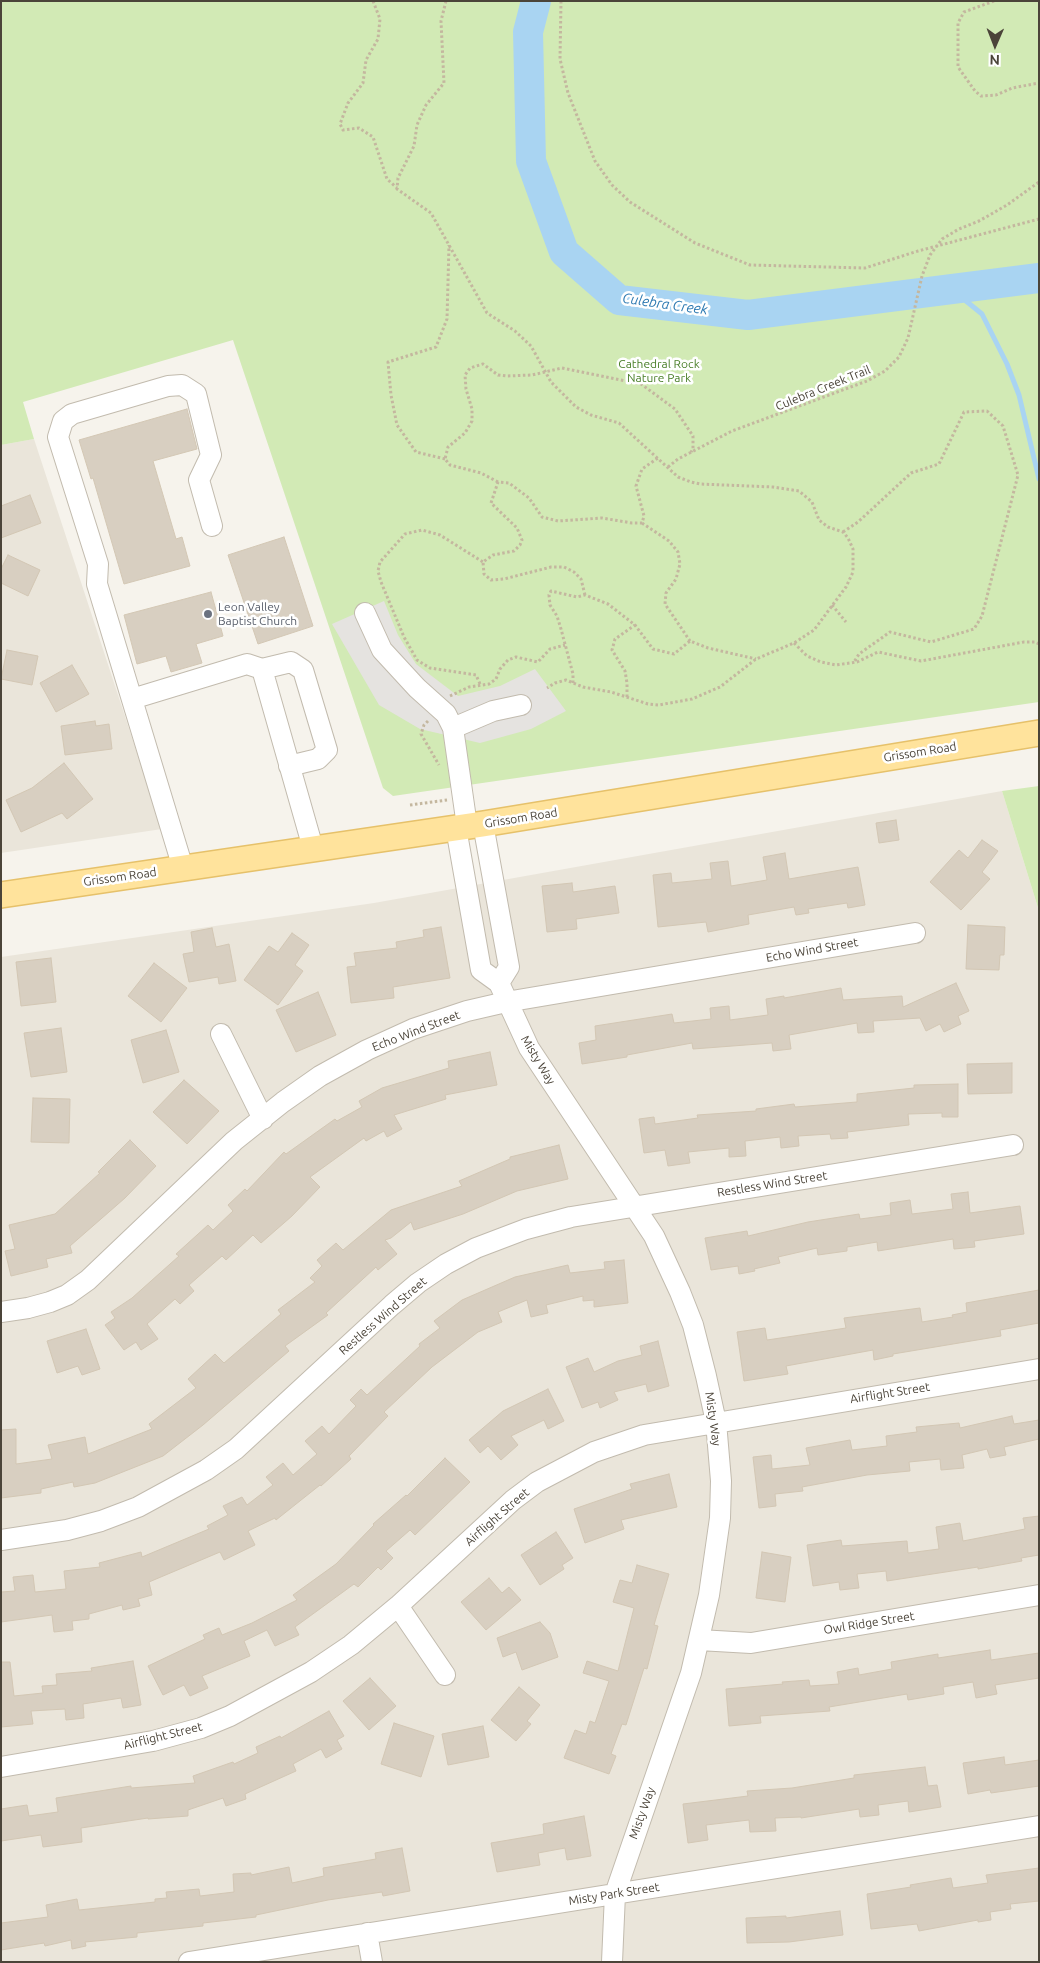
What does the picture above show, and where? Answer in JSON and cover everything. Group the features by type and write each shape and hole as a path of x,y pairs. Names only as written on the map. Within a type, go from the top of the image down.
{"main road":[{"name":"Grissom Road","path":"1,895 469,826 1039,733"}],"street":[{"path":"183,868 97,584 98,564 58,437 63,421 72,414 168,386 182,385 196,394 211,456 199,480 212,526"},
{"path":"365,613 382,650 417,688 446,714 453,728 469,826 509,967 503,992"},
{"path":"132,699 247,664 262,670 291,662 303,670 327,750 318,759 290,766"},
{"path":"262,670 313,848"},
{"path":"453,728 494,711 521,705"},
{"name":"Misty Way","path":"469,826 481,970 503,992 529,1048 654,1236 693,1325 716,1422 721,1481 720,1518 709,1596 691,1673 615,1894 612,1962"},
{"name":"Echo Wind Street","path":"1,1312 28,1308 67,1295 88,1280 234,1142 283,1102 320,1076 367,1050 413,1029 467,1011 503,992 915,933"},
{"path":"221,1034 263,1119"},
{"name":"Restless Wind Street","path":"1,1540 67,1530 101,1521 138,1507 206,1470 236,1449 412,1288 446,1264 468,1252 526,1229 571,1217 634,1206 1012,1146"},
{"name":"Airflight Street","path":"1,1767 153,1741 201,1728 230,1716 311,1672 351,1645 398,1606 513,1500 538,1482 594,1452 644,1435 1039,1369"},
{"name":"Owl Ridge Street","path":"699,1640 751,1643 1039,1595"},
{"path":"398,1606 445,1675"},
{"name":"Misty Park Street","path":"189,1962 1039,1826"},
{"path":"367,1933 372,1962"}],"path":[{"path":"374,1 380,19 378,40 366,60 363,83 348,104 340,124 343,130 359,128 374,137 387,179 397,189 431,213 487,313 515,331 531,346 558,391 576,407 591,415 619,423 678,477 700,484 800,490 812,502 822,523 843,532 853,549 853,572 846,587 814,630 794,643 756,659 720,687 692,699 659,705 648,704 611,692 583,687 561,680 547,688"},
{"path":"397,189 398,178 414,146 417,125 426,105 444,83 441,20 446,1"},
{"path":"561,1 560,59 568,93 595,161 612,185 630,202 695,243 750,265 865,268 937,246 1039,219"},
{"path":"994,1 964,12 958,22 958,67 975,91 981,96 996,95 1012,88 1039,83"},
{"name":"Culebra Creek Trail","path":"668,467 678,459 732,431 867,382 885,371 899,357 908,338 922,276 930,255 942,239 1007,206 1039,182"},
{"path":"449,244 447,319 436,347 388,362 391,395 397,425 416,452 445,459 450,465 481,473 498,482 509,483 529,498 542,517 558,521 602,518 642,523 669,541 678,552 680,564 676,579 666,593 665,604 690,642 756,659"},
{"path":"445,459 448,448 465,433 472,421 472,409 466,389 465,375 470,368 482,364 498,375 532,375 562,368 641,384 675,409 693,436 693,449 690,454"},
{"path":"843,532 858,522 910,473 939,464 964,412 987,411 1003,426 1018,475 982,616 974,629 931,642 890,632 858,654 854,662"},
{"path":"642,523 644,516 636,486 642,470 658,458"},
{"path":"484,562 493,555 514,551 520,546 522,540 517,528 491,503 498,482"},
{"path":"480,684 476,675 439,671 417,660 380,582 378,571 380,562 405,534 422,530 440,535 484,562"},
{"path":"484,562 484,574 491,580 504,579 552,567 564,567 574,572 581,579 584,595"},
{"path":"573,683 570,662 557,616 550,605 549,595 551,591 577,597 584,595 608,604 635,625 653,649 674,654 690,642"},
{"path":"832,605 846,622"},
{"path":"627,697 625,671 612,650 615,639 635,625"},
{"path":"794,643 808,656 821,662 836,664 854,662 878,652 921,661 1024,642 1039,644"},
{"path":"410,805 446,800"}],"shaded area":[{"path":"34,439 162,829 1,853 1,445"},
{"path":"384,601 398,635 416,664 458,696 500,686 535,669 566,711 531,729 480,743 420,729 379,705 332,624"},
{"path":"1002,791 1039,911 1039,1962 1,1962 1,957 374,903"}],"green space":[{"name":"Cathedral Rock Nature Park","path":"1,1 1039,1 1039,702 393,796 383,788 233,340 23,402 34,439 1,445"},
{"path":"1039,786 1039,911 1002,791"}],"building":[{"path":"187,409 197,449 153,461 176,539 182,537 190,566 124,584 93,478 91,479 79,440"},
{"path":"30,495 41,523 1,538 1,506"},
{"path":"284,537 313,626 258,644 228,555"},
{"path":"8,555 40,570 28,596 1,583 1,569"},
{"path":"211,592 223,636 196,644 202,663 171,672 166,656 137,664 124,615"},
{"path":"7,650 38,656 32,685 1,679"},
{"path":"72,665 89,694 56,712 40,683"},
{"path":"95,721 96,726 109,724 112,749 65,755 61,726"},
{"path":"64,763 93,799 67,819 62,813 21,832 6,800 32,788"},
{"path":"896,820 899,840 879,843 876,823"},
{"path":"982,840 998,851 982,872 990,879 961,910 930,882 959,850 968,858"},
{"path":"785,853 789,879 858,867 865,905 848,908 847,903 808,909 809,913 796,915 794,907 748,915 749,924 708,932 706,922 658,927 653,875 671,873 672,883 712,879 710,863 728,861 731,886 767,880 763,857"},
{"path":"572,883 573,892 615,886 619,913 576,919 577,929 547,932 542,886"},
{"path":"968,925 1005,927 1004,955 1000,955 999,970 966,969"},
{"path":"441,927 450,978 393,987 394,998 351,1003 347,967 356,966 354,953 397,948 396,942 424,937 423,930"},
{"path":"212,928 216,947 229,944 236,981 219,984 218,977 189,982 183,954 194,952 191,932"},
{"path":"292,933 309,945 295,965 303,971 278,1005 244,980 269,946 278,952"},
{"path":"51,958 56,1002 21,1006 16,962"},
{"path":"154,963 187,988 161,1022 128,996"},
{"path":"956,983 969,1011 958,1016 961,1024 944,1032 940,1024 926,1031 920,1018 873,1021 874,1032 858,1033 857,1023 789,1035 791,1049 773,1051 772,1043 693,1049 692,1043 627,1055 627,1057 582,1064 579,1043 596,1040 595,1026 672,1014 674,1023 711,1019 710,1008 729,1006 730,1020 768,1015 766,999 784,996 784,998 841,988 843,1000 902,996 903,1007"},
{"path":"318,992 336,1035 296,1052 276,1010"},
{"path":"61,1028 67,1072 31,1077 24,1033"},
{"path":"166,1030 179,1072 143,1083 131,1040"},
{"path":"490,1052 497,1085 445,1095 446,1099 394,1115 402,1129 387,1137 384,1131 366,1141 364,1138 310,1177 320,1187 292,1216 261,1243 253,1235 226,1260 222,1256 189,1285 194,1291 180,1304 175,1299 147,1324 158,1339 141,1350 136,1342 124,1350 105,1325 115,1318 111,1312 132,1298 179,1256 176,1254 208,1225 213,1230 233,1211 228,1205 245,1189 247,1191 284,1152 286,1154 335,1119 337,1121 362,1107 359,1101 382,1088 449,1068 448,1061"},
{"path":"1012,1063 1012,1093 968,1094 967,1064"},
{"path":"184,1080 219,1111 187,1144 153,1112"},
{"path":"958,1084 958,1117 942,1117 942,1113 908,1114 909,1125 847,1132 848,1138 831,1139 830,1134 798,1136 799,1146 781,1148 780,1137 745,1141 746,1156 729,1157 729,1148 688,1152 690,1163 668,1166 665,1150 644,1153 639,1119 654,1117 655,1124 698,1118 697,1115 756,1111 756,1109 794,1104 795,1107 857,1102 857,1094 914,1088 914,1085"},
{"path":"33,1098 70,1099 69,1143 31,1142"},
{"path":"130,1140 156,1166 125,1198 70,1246 72,1253 46,1259 48,1267 11,1276 5,1251 15,1249 9,1225 55,1214 100,1173 98,1172"},
{"path":"559,1145 568,1179 517,1191 463,1214 414,1230 411,1222 391,1238 385,1240 397,1254 378,1270 376,1267 326,1313 328,1315 285,1346 289,1351 203,1425 163,1456 95,1483 74,1487 73,1482 41,1489 41,1493 1,1498 1,1430 16,1429 16,1464 52,1459 48,1445 85,1437 88,1454 152,1429 149,1424 196,1388 188,1379 215,1354 224,1363 281,1314 278,1310 315,1282 310,1278 322,1266 317,1260 336,1243 343,1250 391,1210 462,1186 459,1181 510,1159 510,1157"},
{"path":"968,1192 970,1213 1020,1206 1024,1234 974,1241 975,1247 954,1249 953,1239 878,1251 877,1242 847,1247 847,1251 818,1255 817,1248 778,1257 780,1263 754,1269 755,1271 739,1274 738,1266 711,1270 705,1238 747,1231 748,1236 808,1222 859,1214 860,1219 891,1215 890,1203 910,1200 912,1214 953,1209 951,1194"},
{"path":"624,1260 628,1303 594,1307 594,1300 583,1301 583,1296 546,1305 548,1313 531,1317 527,1300 498,1312 502,1322 478,1332 432,1367 384,1412 388,1416 349,1456 351,1459 321,1486 276,1520 275,1518 248,1531 255,1545 224,1560 220,1552 149,1582 152,1595 138,1599 140,1606 123,1610 122,1605 89,1614 89,1619 72,1621 73,1630 54,1632 52,1615 1,1622 1,1592 15,1591 13,1577 33,1575 35,1592 66,1589 64,1571 100,1567 99,1563 141,1552 142,1557 209,1529 207,1526 228,1515 223,1506 242,1497 247,1505 273,1485 266,1477 283,1463 293,1475 317,1454 305,1441 322,1426 329,1434 356,1406 350,1400 361,1389 367,1395 420,1346 419,1344 440,1328 434,1321 462,1300 515,1277 568,1265 570,1273 605,1269 604,1262"},
{"path":"1039,1290 1039,1323 1000,1330 1001,1336 893,1354 893,1356 874,1360 873,1350 786,1366 788,1374 744,1381 737,1332 765,1328 767,1340 846,1328 844,1318 920,1308 922,1322 953,1317 952,1315 967,1312 966,1303"},
{"path":"86,1329 100,1369 82,1375 78,1366 57,1373 47,1341"},
{"path":"658,1341 669,1386 648,1392 646,1384 614,1392 618,1400 600,1408 598,1402 582,1408 566,1367 588,1358 594,1372 618,1361 642,1355 640,1346"},
{"path":"548,1389 564,1421 548,1429 544,1420 511,1436 518,1445 501,1460 488,1446 480,1453 469,1440 503,1411"},
{"path":"1012,1416 1014,1424 1039,1420 1039,1439 1004,1447 1006,1455 990,1458 987,1449 962,1455 964,1468 941,1470 940,1459 909,1462 910,1471 867,1475 802,1487 803,1491 775,1494 776,1506 759,1508 753,1457 771,1455 772,1469 810,1465 806,1448 850,1440 852,1450 887,1446 886,1436 917,1432 916,1427 959,1423 960,1428"},
{"path":"445,1458 470,1482 415,1535 410,1530 386,1551 393,1558 381,1570 378,1567 358,1587 354,1584 295,1627 299,1635 275,1646 267,1630 244,1641 250,1656 202,1676 208,1688 190,1696 184,1685 163,1695 148,1666 205,1639 203,1635 219,1628 222,1635 252,1623 297,1600 293,1595 336,1564 373,1524 407,1496"},
{"path":"669,1474 677,1507 621,1520 624,1529 585,1543 574,1509 632,1489 630,1484"},
{"path":"1039,1516 1039,1555 1021,1558 1022,1561 887,1581 886,1571 857,1574 859,1588 840,1590 839,1582 813,1586 807,1545 841,1540 842,1546 907,1541 908,1553 939,1549 936,1527 960,1523 963,1541 1025,1529 1023,1518"},
{"path":"556,1532 573,1558 562,1565 564,1569 540,1585 521,1555"},
{"path":"762,1552 791,1557 785,1602 756,1598"},
{"path":"637,1565 669,1574 654,1625 658,1626 647,1669 644,1668 626,1725 622,1724 611,1754 616,1756 609,1774 564,1758 575,1730 586,1734 590,1721 595,1723 609,1681 583,1673 587,1661 618,1671 634,1608 613,1602 620,1580 632,1583"},
{"path":"489,1578 502,1593 509,1587 521,1600 486,1630 461,1602"},
{"path":"540,1622 550,1633 558,1657 522,1670 516,1652 503,1657 497,1638"},
{"path":"990,1650 991,1660 1039,1653 1039,1678 995,1685 997,1694 976,1698 973,1682 943,1687 944,1694 908,1700 907,1694 829,1707 830,1711 760,1716 761,1723 729,1726 726,1689 809,1680 810,1686 839,1684 837,1672 858,1668 859,1675 892,1669 891,1662 938,1654 938,1658"},
{"path":"133,1661 141,1705 123,1708 121,1698 83,1704 84,1718 66,1720 65,1709 31,1711 33,1724 1,1727 1,1662 10,1662 14,1696 43,1693 42,1686 57,1685 56,1674 92,1671 91,1668"},
{"path":"370,1678 396,1706 369,1730 343,1701"},
{"path":"519,1687 540,1705 527,1721 531,1724 516,1741 491,1720"},
{"path":"329,1711 344,1736 337,1740 342,1749 326,1758 321,1749 293,1764 296,1771 245,1794 246,1799 226,1806 223,1798 188,1810 188,1816 148,1818 81,1828 82,1842 43,1847 41,1835 1,1841 1,1809 27,1805 29,1816 58,1812 56,1798 131,1786 131,1788 195,1783 193,1776 233,1762 234,1764 258,1753 256,1747 280,1736 281,1738"},
{"path":"394,1723 434,1736 421,1777 381,1764"},
{"path":"483,1726 489,1757 448,1765 442,1734"},
{"path":"1004,1757 1005,1765 1039,1760 1039,1786 991,1793 990,1790 968,1794 963,1763"},
{"path":"925,1767 928,1786 937,1785 941,1807 909,1812 908,1801 878,1805 879,1815 860,1817 859,1809 801,1818 775,1818 776,1831 750,1832 749,1820 706,1825 708,1840 688,1843 683,1804 748,1796 747,1791 792,1788 854,1778 854,1775"},
{"path":"584,1816 591,1856 567,1860 565,1848 538,1853 540,1865 497,1872 491,1843 544,1834 543,1824"},
{"path":"402,1848 410,1891 383,1896 382,1892 328,1900 256,1915 256,1917 203,1923 203,1926 137,1933 137,1937 85,1942 86,1946 72,1949 71,1940 45,1946 44,1943 1,1950 1,1923 48,1917 46,1905 77,1899 79,1910 155,1902 155,1899 167,1898 166,1892 199,1889 200,1896 234,1892 233,1874 251,1873 251,1875 289,1867 292,1883 324,1876 323,1868 376,1859 375,1853"},
{"path":"1039,1868 1039,1901 1010,1904 1011,1909 990,1912 991,1920 978,1922 978,1920 919,1931 917,1924 871,1929 867,1894 951,1878 953,1888 988,1883 986,1875"},
{"path":"840,1911 843,1935 789,1942 747,1943 746,1918 786,1916 786,1918"}],"waterway":[{"name":"Culebra Creek","path":"536,1 528,32 531,161 564,252 619,300 748,315 1039,278"},
{"path":"950,288 982,314 1007,364 1019,395 1039,479"}],"place":[{"name":"Leon Valley Baptist Church","path":"208,614"}]}
